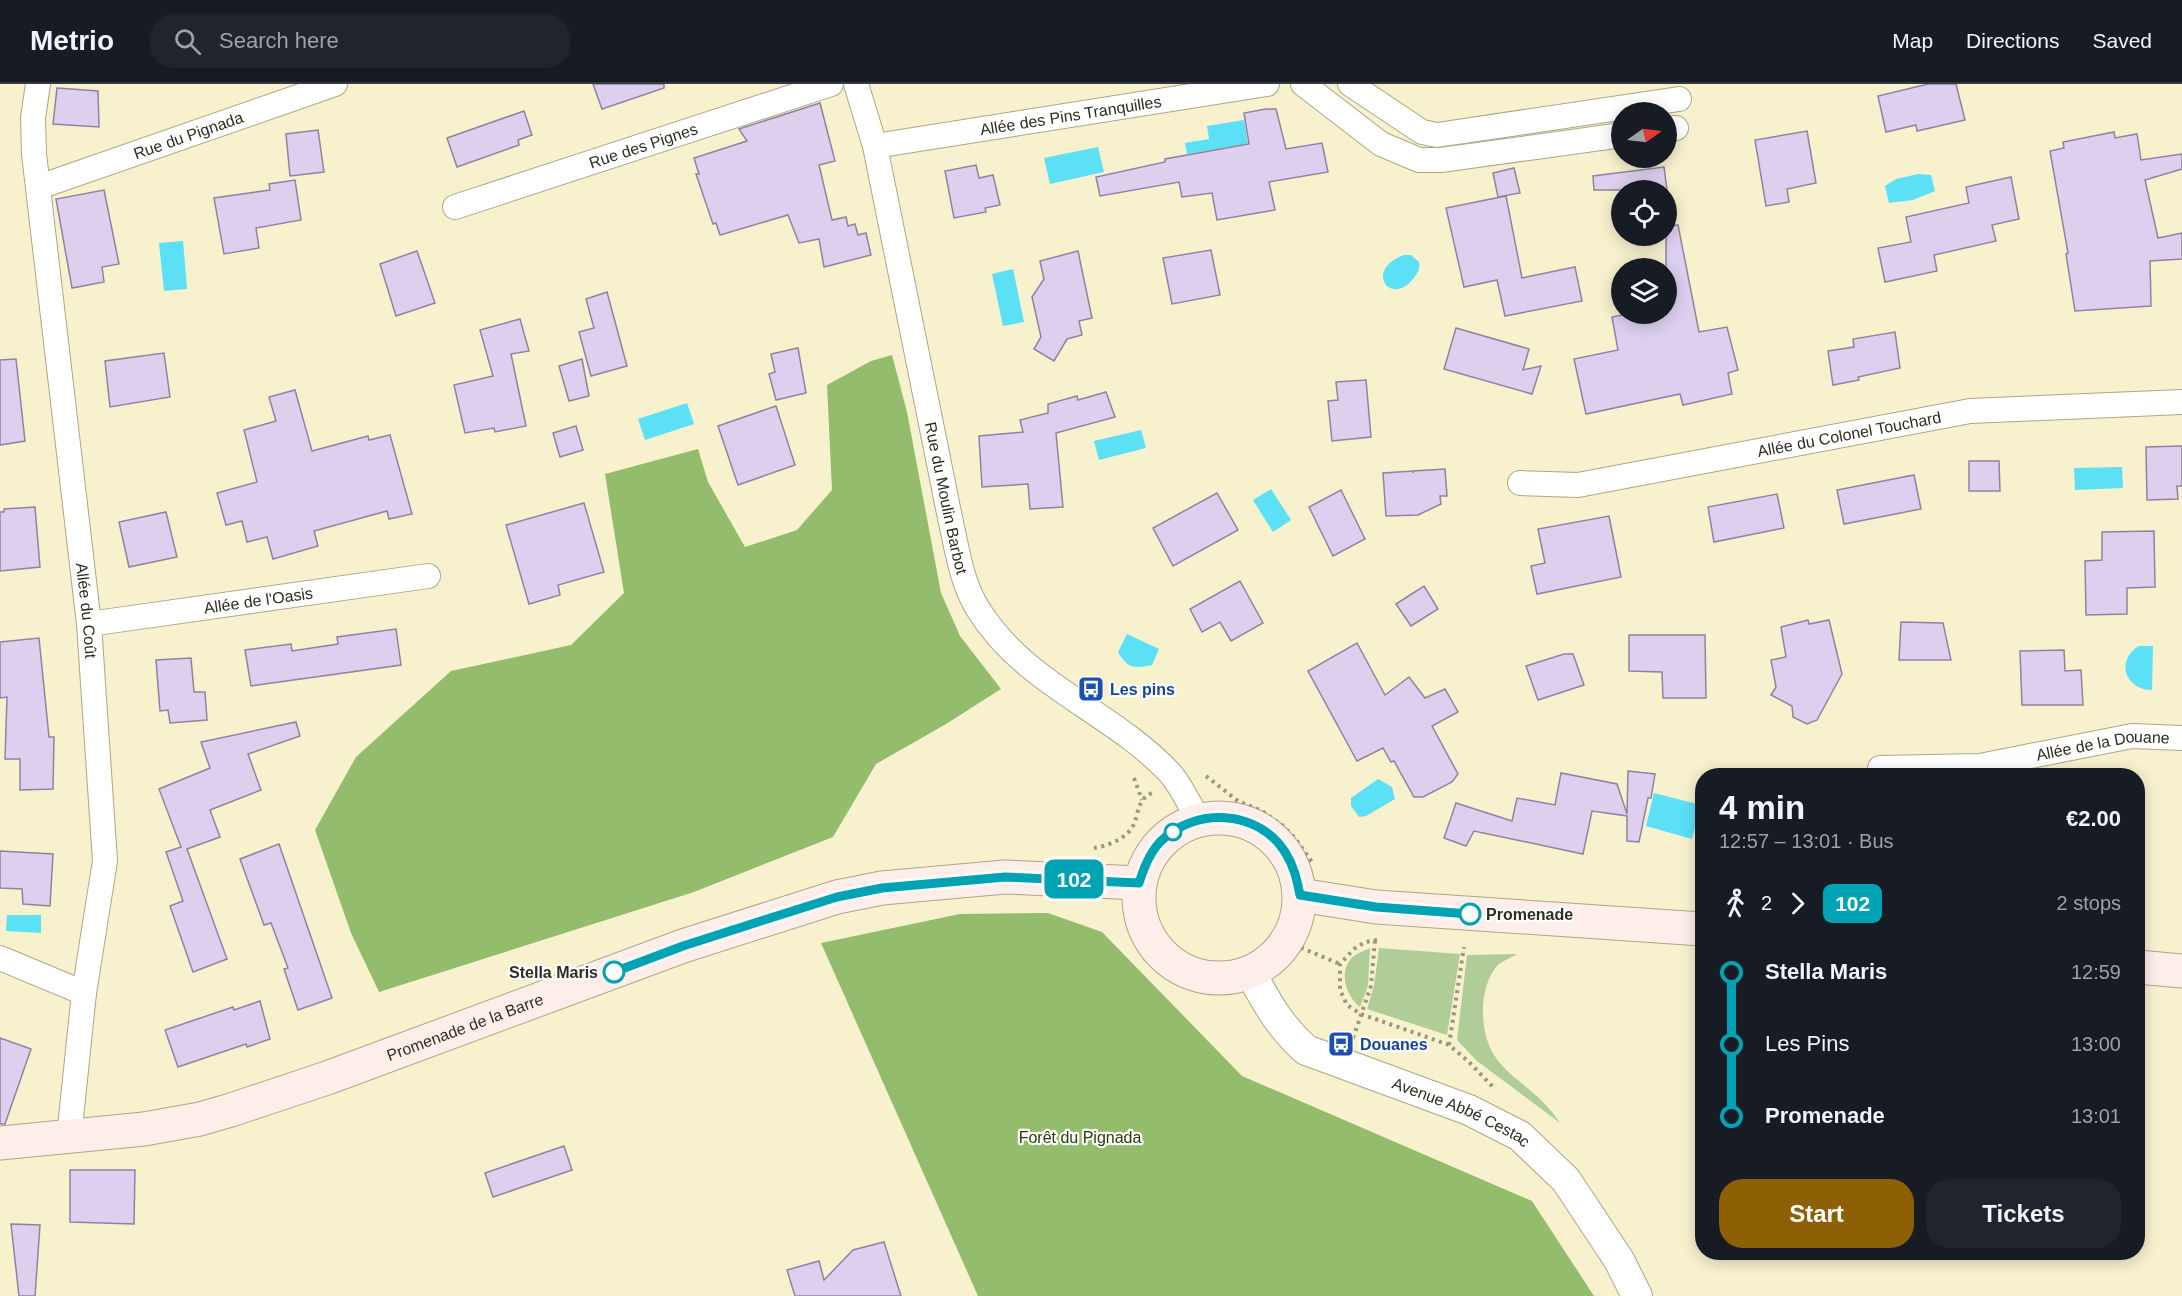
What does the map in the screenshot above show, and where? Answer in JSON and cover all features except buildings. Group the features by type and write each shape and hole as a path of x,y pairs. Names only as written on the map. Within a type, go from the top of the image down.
{"main road":[{"path":"1222,817 1246,821 1267,833 1284,850 1295,872 1300,895 1297,920 1287,942 1270,960 1250,972 1226,978 1201,977 1178,968 1159,952 1145,932 1138,908 1139,883 1146,861 1159,843 1177,828 1198,819 1222,817"},
{"name":"Promenade de la Barre","path":"0,1143 144,1129 200,1119 231,1110 327,1078 683,946 837,897 882,888 1005,877 1139,883"},
{"path":"1300,895 1376,907 1695,929"},
{"path":"2145,968 2182,971"}],"street":[{"name":"Allée du Coût","path":"38,84 33,118 34,154 90,624 105,861 84,993 69,1137"},
{"name":"Rue du Pignada","path":"39,187 336,84"},
{"name":"Rue des Pignes","path":"455,207 831,84"},
{"name":"Rue du Moulin Barbot","path":"856,84 875,146 963,577 978,609 1003,641 1033,672 1140,746 1171,774 1198,819"},
{"name":"Allée des Pins Tranquilles","path":"875,146 1267,84"},
{"path":"1303,84 1381,144 1419,160 1441,160 1611,137"},
{"path":"1350,84 1422,132 1437,135 1679,99"},
{"name":"Allée du Colonel Touchard","path":"1520,483 1578,485 1970,411 2182,402"},
{"name":"Allée de l'Oasis","path":"90,624 428,576"},
{"name":"Allée de la Douane","path":"1880,768 1980,766 2132,736 2182,738"},
{"path":"0,958 84,993"},
{"name":"Avenue Abbé Cestac","path":"1250,972 1273,1015 1289,1036 1306,1050 1469,1110 1520,1136 1566,1180 1619,1260 1637,1296"}],"path":[{"path":"1199,776 1203,774 1238,801 1262,811 1282,825 1316,866"},
{"path":"1287,942 1340,964 1354,949 1365,942 1375,940 1371,986 1352,1043"},
{"path":"1449,1045 1464,946"}],"green space":[{"path":"892,355 907,412 941,593 960,636 1001,689 876,764 833,837 694,892 379,992 351,933 315,830 356,757 451,671 571,645 624,593 605,474 698,449 708,482 745,547 797,530 832,490 827,385 871,361"},
{"name":"Forêt du Pignada","path":"1048,913 1102,932 1242,1076 1532,1201 1594,1296 978,1296 821,943 960,914"},
{"path":"1370,948 1368,986 1360,1007 1348,991 1345,972 1352,958"},
{"path":"1379,948 1460,954 1447,1035 1367,1009 1374,986"},
{"path":"1517,954 1497,966 1489,979 1483,1005 1484,1029 1498,1061 1548,1107 1560,1123 1477,1061 1457,1040 1467,955"}],"water":[{"path":"1244,120 1248,144 1187,154 1185,143 1209,139 1207,126"},
{"path":"1098,147 1104,172 1050,184 1044,158"},
{"path":"1918,174 1931,175 1935,191 1913,200 1889,203 1885,186 1896,179"},
{"path":"183,241 187,289 164,291 159,243"},
{"path":"1404,255 1411,255 1419,262 1418,271 1405,287 1390,288 1383,277 1385,269 1392,261"},
{"path":"1013,269 1024,322 1003,326 992,274"},
{"path":"687,403 694,424 645,440 638,419"},
{"path":"1141,430 1146,448 1099,460 1094,441"},
{"path":"2122,467 2123,488 2075,490 2074,468"},
{"path":"1271,489 1291,520 1273,532 1253,500"},
{"path":"1127,634 1159,649 1152,665 1132,666 1121,657 1118,652"},
{"path":"2139,646 2153,646 2152,690 2135,685 2126,673 2127,659"},
{"path":"1378,779 1392,787 1395,799 1366,816 1359,817 1351,806 1351,798"},
{"path":"1654,793 1695,803 1695,828 1692,839 1646,826"},
{"path":"7,915 41,915 41,933 6,931"}],"bus line":[{"name":"102","path":"614,972 683,946 837,897 882,888 1005,877 1139,883 1146,861 1159,843 1177,828 1198,819 1222,817 1246,821 1267,833 1284,850 1295,872 1300,895 1376,907 1470,914"}],"place":[{"name":"Les pins","path":"1091,689"},
{"name":"Promenade","path":"1470,914"},
{"name":"Stella Maris","path":"614,972"},
{"name":"Douanes","path":"1341,1044"}]}
